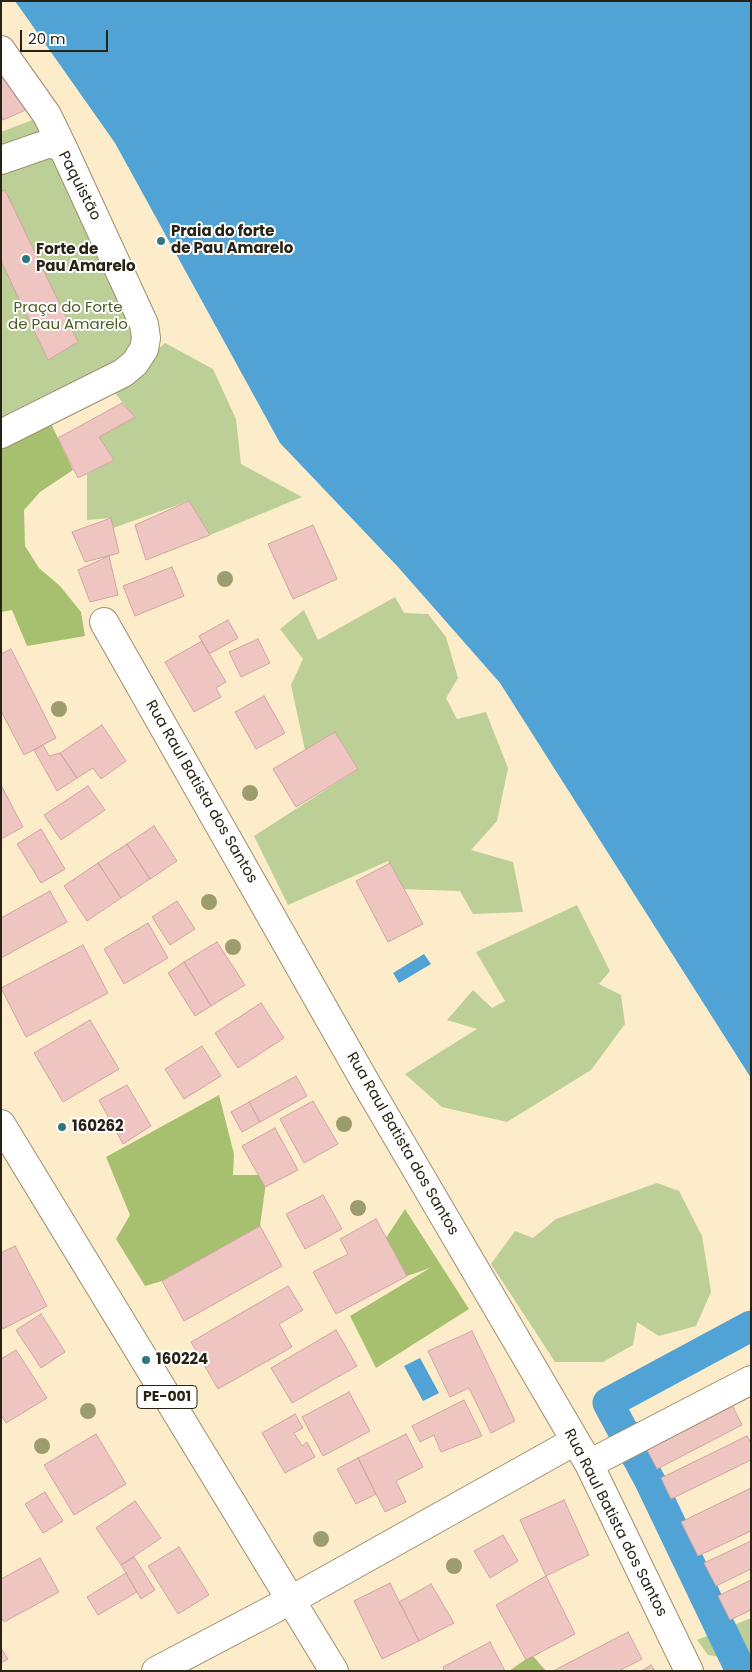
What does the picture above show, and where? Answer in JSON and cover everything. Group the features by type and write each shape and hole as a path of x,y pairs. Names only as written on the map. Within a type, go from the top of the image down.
{"street":[{"path":"1,50 47,115 63,148"},
{"name":"Paquistão","path":"1,160 50,143 63,148 144,324 145,343 135,363 122,373 1,434"},
{"name":"Rua Raul Batista dos Santos","path":"104,622 362,1076 589,1464 689,1671"},
{"name":"PE-001","path":"1,1124 334,1671"},
{"path":"589,1464 751,1380"},
{"path":"156,1671 291,1600 575,1441"}],"green space":[{"name":"Praça do Forte de Pau Amarelo","path":"35,119 149,344 1,424 1,132"},
{"path":"165,343 213,369 236,419 241,464 302,497 210,535 189,501 113,528 110,518 87,520 87,474 114,460 99,437 134,417 112,389"},
{"path":"48,417 73,470 40,492 24,510 25,546 39,568 60,586 81,612 85,636 27,646 12,610 1,612 1,438"},
{"path":"395,597 404,613 428,614 446,637 458,678 446,698 457,719 486,712 508,768 497,821 471,850 513,862 523,912 473,914 460,891 399,889 388,861 288,905 254,836 358,769 335,732 305,750 291,685 303,659 280,629 304,610 318,640"},
{"path":"577,905 610,971 599,984 621,995 625,1024 591,1070 507,1122 442,1107 405,1074 477,1029 447,1020 473,990 492,1008 505,1001 476,952"},
{"path":"219,1095 234,1154 233,1175 267,1175 260,1226 162,1281 145,1286 116,1239 130,1215 106,1157"},
{"path":"657,1183 679,1191 702,1236 711,1292 696,1326 659,1336 637,1322 633,1345 603,1362 555,1362 491,1264 515,1231 533,1238 556,1219"},
{"path":"405,1209 469,1309 376,1368 350,1316 430,1268 407,1276 386,1238"},
{"path":"751,1618 751,1662 708,1655 697,1640"},
{"path":"532,1655 546,1671 509,1671"}],"water":[{"path":"15,1 751,1 751,1078 500,683 398,567 280,443 115,143"},
{"path":"424,954 431,964 399,983 393,973"},
{"path":"420,1358 439,1393 423,1401 404,1366"}],"building":[{"path":"1,72 28,109 3,120 1,115"},
{"path":"5,190 78,342 48,360 1,261 1,192"},
{"path":"122,403 135,417 99,437 114,460 78,478 58,438"},
{"path":"189,501 210,535 146,560 135,525"},
{"path":"111,518 119,553 85,562 72,532"},
{"path":"313,525 337,579 293,599 268,544"},
{"path":"109,556 118,595 90,602 78,570"},
{"path":"172,567 184,596 135,616 123,586"},
{"path":"228,620 238,638 209,654 199,636"},
{"path":"258,639 270,663 241,677 229,652"},
{"path":"202,641 226,682 216,688 221,697 194,712 165,662"},
{"path":"11,649 56,738 24,755 1,711 1,654"},
{"path":"264,696 285,733 256,749 235,712"},
{"path":"102,725 126,761 101,779 93,768 77,778 60,753"},
{"path":"335,732 358,769 296,807 273,769"},
{"path":"43,745 49,756 60,753 77,778 57,791 34,750"},
{"path":"1,785 23,827 1,839"},
{"path":"88,786 105,810 61,840 44,815"},
{"path":"154,826 177,861 150,879 127,844"},
{"path":"41,829 65,869 41,883 17,844"},
{"path":"127,844 150,879 121,898 98,863"},
{"path":"98,863 121,898 87,921 64,886"},
{"path":"390,863 423,924 388,942 356,881"},
{"path":"50,891 67,922 1,958 1,918"},
{"path":"177,901 195,929 170,945 152,917"},
{"path":"148,923 168,958 124,984 104,949"},
{"path":"217,942 245,985 211,1006 184,962"},
{"path":"83,945 108,993 26,1037 1,988"},
{"path":"184,962 211,1006 195,1016 168,973"},
{"path":"261,1003 284,1038 238,1068 215,1033"},
{"path":"90,1020 119,1069 63,1102 34,1053"},
{"path":"202,1046 221,1076 184,1099 165,1069"},
{"path":"296,1076 307,1096 260,1122 249,1102"},
{"path":"127,1085 151,1126 123,1144 99,1100"},
{"path":"313,1101 338,1144 304,1163 280,1119"},
{"path":"249,1102 260,1122 242,1132 231,1112"},
{"path":"275,1128 298,1170 265,1187 242,1146"},
{"path":"323,1195 342,1229 305,1249 286,1214"},
{"path":"376,1219 407,1276 336,1314 313,1272 348,1254 340,1239"},
{"path":"260,1226 282,1266 184,1321 162,1281"},
{"path":"15,1246 47,1306 3,1329 1,1325 1,1253"},
{"path":"288,1286 303,1310 279,1324 292,1347 218,1389 191,1342"},
{"path":"41,1314 65,1352 41,1368 16,1330"},
{"path":"336,1330 357,1366 292,1403 271,1368"},
{"path":"472,1331 515,1421 491,1433 469,1388 450,1397 428,1351"},
{"path":"16,1350 47,1398 6,1423 1,1415 1,1359"},
{"path":"349,1392 370,1431 323,1456 302,1417"},
{"path":"464,1400 482,1436 441,1452 434,1435 420,1442 412,1426"},
{"path":"730,1401 742,1425 657,1469 645,1446"},
{"path":"295,1414 303,1428 294,1433 302,1446 307,1442 315,1457 285,1473 262,1433"},
{"path":"96,1434 126,1484 74,1515 44,1465"},
{"path":"406,1434 423,1467 396,1481 406,1502 385,1512 358,1458"},
{"path":"747,1436 751,1443 751,1460 671,1499 661,1478"},
{"path":"358,1458 376,1494 356,1504 337,1469"},
{"path":"751,1488 751,1531 698,1556 681,1522"},
{"path":"45,1492 63,1521 43,1533 25,1504"},
{"path":"564,1500 589,1555 546,1576 520,1520"},
{"path":"135,1501 161,1538 121,1565 96,1528"},
{"path":"503,1535 518,1561 490,1578 474,1551"},
{"path":"751,1541 751,1569 716,1586 704,1563"},
{"path":"179,1547 209,1595 178,1614 148,1566"},
{"path":"134,1557 155,1590 141,1599 121,1565"},
{"path":"40,1558 59,1592 4,1622 1,1617 1,1579"},
{"path":"126,1573 137,1592 98,1615 87,1597"},
{"path":"546,1576 575,1634 526,1660 496,1605"},
{"path":"751,1580 751,1610 730,1620 718,1596"},
{"path":"390,1583 419,1641 382,1659 354,1601"},
{"path":"431,1584 454,1623 419,1641 399,1602"},
{"path":"628,1632 642,1659 619,1671 553,1671"},
{"path":"490,1642 505,1671 444,1671 443,1667"},
{"path":"1,1648 8,1659 1,1663"},
{"path":"651,1665 655,1671 641,1671"}],"waterway":[{"path":"741,1671 650,1481 608,1403 751,1326"}],"place":[{"name":"Praia do forte de Pau Amarelo","path":"161,241"},
{"name":"Forte de Pau Amarelo","path":"26,259"},
{"name":"160262","path":"62,1127"},
{"name":"160224","path":"146,1360"}]}
